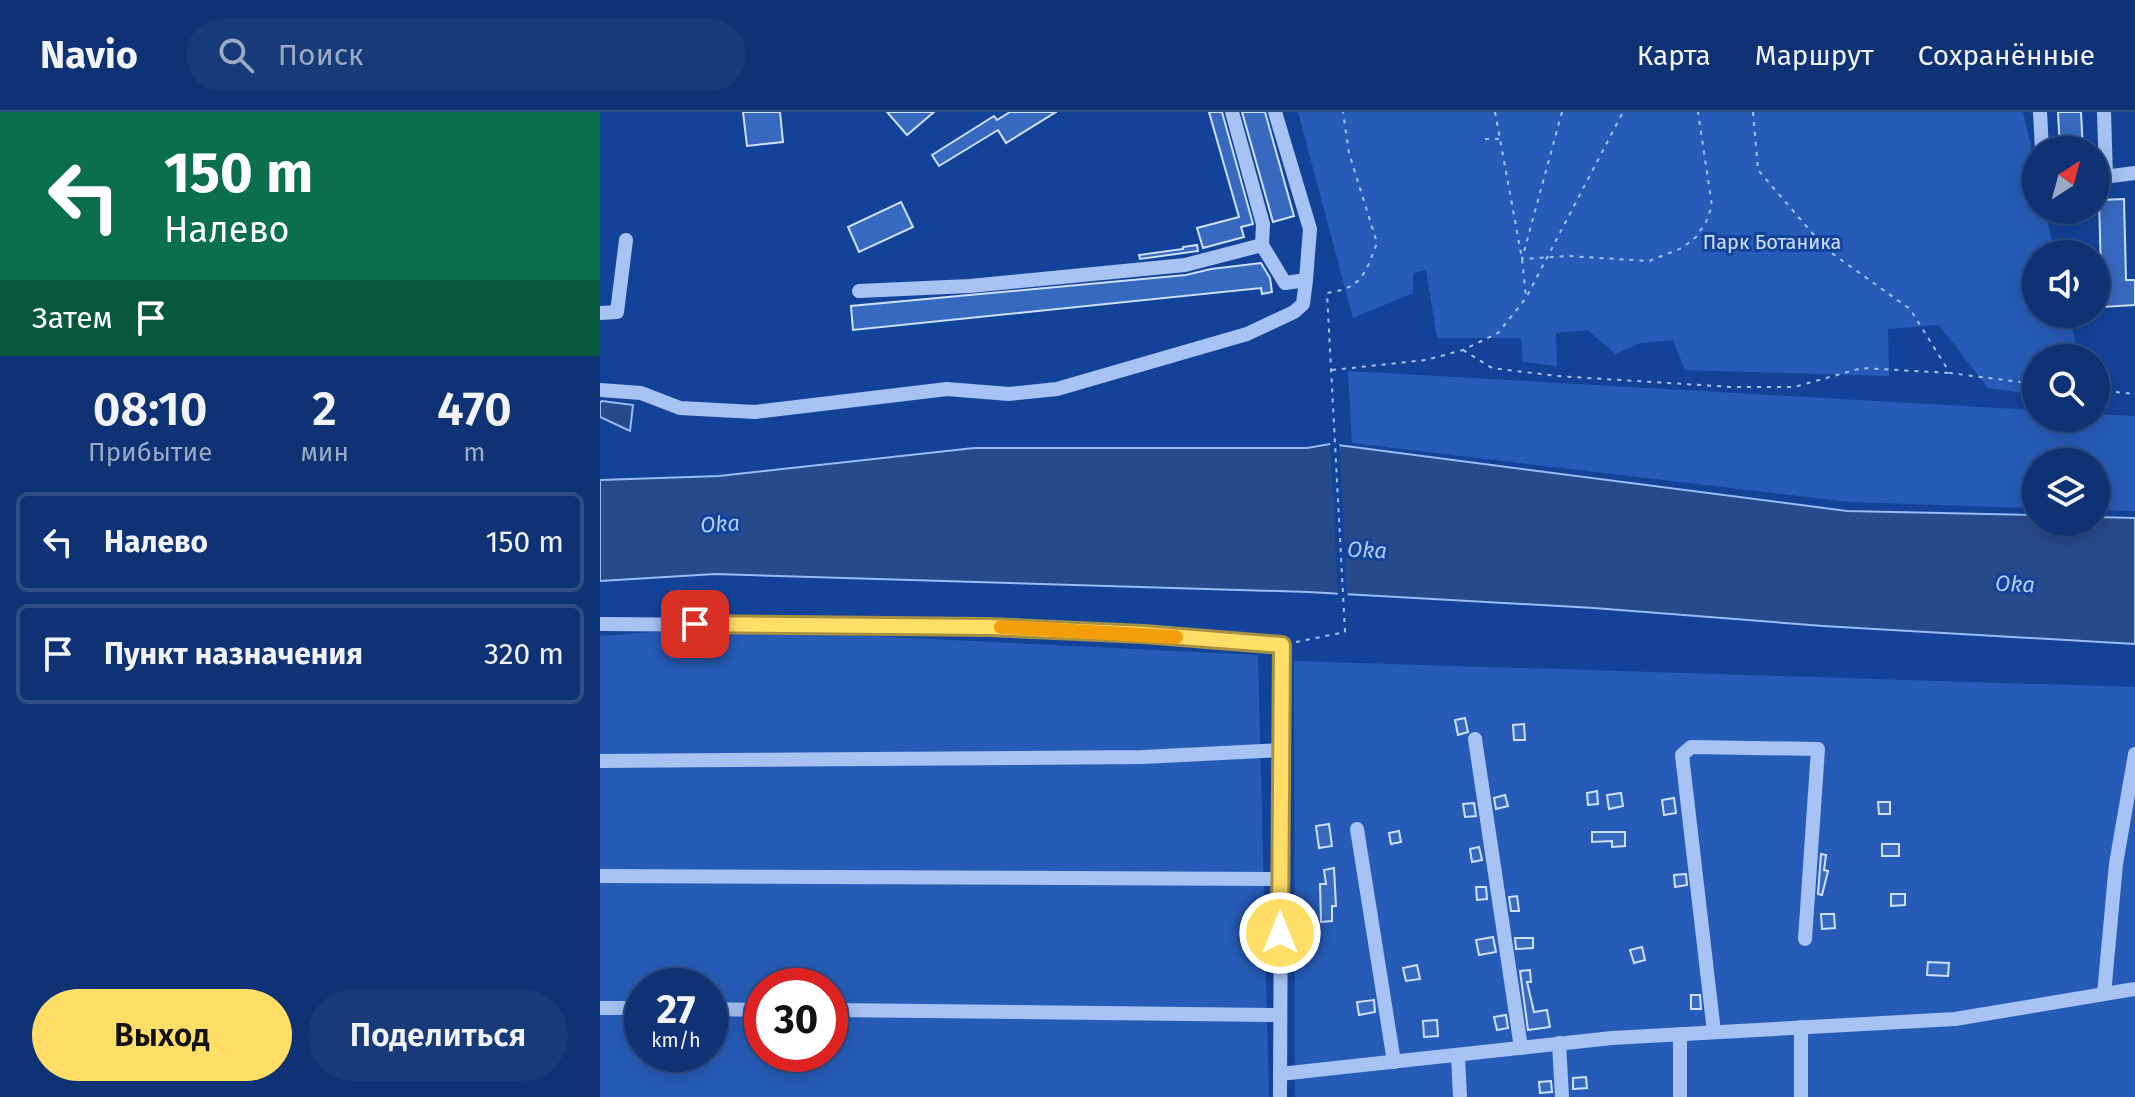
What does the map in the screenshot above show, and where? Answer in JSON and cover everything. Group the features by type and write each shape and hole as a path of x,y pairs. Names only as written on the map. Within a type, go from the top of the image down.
{"street":[{"path":"1232,112 1263,224 1262,245 1285,283 1306,280"},
{"path":"600,390 641,393 680,408 755,412 947,389 1009,394 1057,389 1247,334 1294,312 1303,304 1310,229 1275,112"},
{"path":"2040,112 2041,136"},
{"path":"2103,136 2104,112"},
{"path":"2110,176 2135,173"},
{"path":"600,313 617,312 626,240"},
{"path":"859,291 970,286 1185,265 1262,245"},
{"path":"600,624 989,627 1144,634 1282,645 1280,1097"},
{"path":"1475,739 1521,1048"},
{"path":"1714,1032 1682,755 1691,747 1818,749 1805,939"},
{"path":"600,761 1143,757 1281,750"},
{"path":"2104,994 2116,864 2135,754"},
{"path":"1357,829 1394,1062"},
{"path":"600,876 1281,879"},
{"path":"1280,1074 1559,1043 1955,1019 2135,989"},
{"path":"600,1008 624,1008"},
{"path":"848,1010 1280,1015"},
{"path":"1801,1027 1801,1097"},
{"path":"1680,1034 1680,1097"},
{"path":"1559,1043 1562,1097"},
{"path":"1458,1055 1460,1097"}],"path":[{"path":"1282,645 1345,632 1327,293 1342,291 1361,281 1377,243 1349,153 1343,112"},
{"path":"1495,112 1522,259 1526,298"},
{"path":"1522,259 1562,112"},
{"path":"1330,370 1426,360 1463,350 1498,333 1526,298 1623,112"},
{"path":"1522,259 1569,256 1649,261 1682,248 1696,237 1712,206 1698,112"},
{"path":"1753,112 1758,170 1826,249 1910,309 1950,373"},
{"path":"1485,139 1500,139"},
{"path":"1463,350 1492,368 1557,376 1731,387 1794,387 1862,368 1950,373 2022,382"},
{"path":"2110,391 2135,394"}],"green space":[{"name":"Парк Ботаника","path":"1298,112 2023,112 2029,136 2022,136 2022,224 2048,224 2052,240 2022,240 2022,328 2072,328 2076,344 2022,344 2022,393 1988,388 1939,325 1888,329 1889,376 1685,370 1673,340 1640,343 1616,354 1587,330 1556,333 1557,366 1523,362 1521,338 1437,338 1426,270 1413,273 1413,293 1353,318"},
{"path":"1348,371 2022,409 2022,432 2110,432 2110,415 2135,416 2135,511 2110,510 2110,448 2022,448 2022,508 1849,502 1352,443"},
{"path":"704,628 1258,655 1269,1097 600,1097 600,636"},
{"path":"1294,661 2135,687 2135,1097 1295,1097"}],"water":[{"path":"602,401 633,405 630,431 600,417"},
{"name":"Oka","path":"1330,444 1847,511 2022,515 2022,536 2110,536 2110,517 2135,518 2135,644 1308,592 715,574 600,581 600,480 719,476 974,448 1307,448"}],"pier":[{"path":"1330,440 1339,441 1348,599 1338,599"}],"building":[{"path":"743,112 780,112 783,142 747,146"},
{"path":"887,112 934,112 907,135"},
{"path":"1010,112 1056,112 1006,143 998,130 939,166 932,155 994,116 997,120"},
{"path":"1209,112 1222,112 1253,224 1241,227 1244,237 1203,248 1197,228 1239,217"},
{"path":"1242,112 1265,112 1294,216 1273,222"},
{"path":"2058,112 2081,112 2082,136 2059,136"},
{"path":"2124,199 2126,280 2135,280 2135,305 2110,307 2110,240 2100,240 2100,224 2110,224 2110,200"},
{"path":"901,202 913,227 859,252 848,227"},
{"path":"1197,245 1198,251 1140,259 1139,255 1183,249"},
{"path":"1261,263 1270,278 1272,292 1262,294 1261,288 853,330 851,306 1186,275"},
{"path":"1465,718 1468,732 1458,735 1455,720"},
{"path":"1524,724 1525,740 1514,740 1513,725"},
{"path":"1597,791 1598,804 1588,805 1587,793"},
{"path":"1621,793 1623,806 1609,809 1607,795"},
{"path":"1505,795 1508,806 1496,809 1494,798"},
{"path":"1674,798 1676,813 1664,815 1662,800"},
{"path":"1878,802 1890,802 1890,814 1879,814"},
{"path":"1474,803 1476,816 1465,817 1463,804"},
{"path":"1329,824 1332,846 1319,848 1316,826"},
{"path":"1399,831 1401,842 1391,844 1389,833"},
{"path":"1592,832 1625,832 1625,846 1612,847 1612,841 1592,842"},
{"path":"1882,844 1899,844 1899,856 1882,856"},
{"path":"1479,847 1482,860 1472,862 1470,849"},
{"path":"1821,854 1826,855 1824,870 1828,871 1822,895 1818,894"},
{"path":"1334,868 1336,906 1332,906 1332,921 1321,922 1320,884 1326,884 1324,870"},
{"path":"1686,874 1687,885 1675,887 1674,875"},
{"path":"1476,887 1486,887 1487,899 1477,900"},
{"path":"1891,894 1905,894 1905,905 1891,906"},
{"path":"1517,896 1519,911 1511,911 1509,897"},
{"path":"1821,914 1834,914 1835,928 1822,929"},
{"path":"1493,937 1496,952 1479,955 1476,940"},
{"path":"1515,938 1533,938 1533,948 1516,949"},
{"path":"1642,947 1645,960 1634,963 1630,950"},
{"path":"1928,962 1949,963 1948,976 1927,975"},
{"path":"1417,965 1420,979 1406,981 1403,968"},
{"path":"1530,970 1531,982 1527,982 1534,1012 1547,1010 1550,1027 1528,1030 1520,971"},
{"path":"1691,995 1700,995 1701,1009 1691,1009"},
{"path":"1374,1000 1375,1012 1359,1015 1357,1002"},
{"path":"1506,1015 1508,1028 1497,1030 1494,1017"},
{"path":"1437,1020 1438,1036 1424,1037 1423,1021"},
{"path":"1586,1077 1587,1088 1573,1089 1573,1078"},
{"path":"1551,1081 1552,1092 1540,1093 1539,1082"}],"slow traffic":[{"path":"1001,627 1176,637"}],"route":[{"path":"695,624 989,627 1144,634 1282,645 1280,933"}]}
